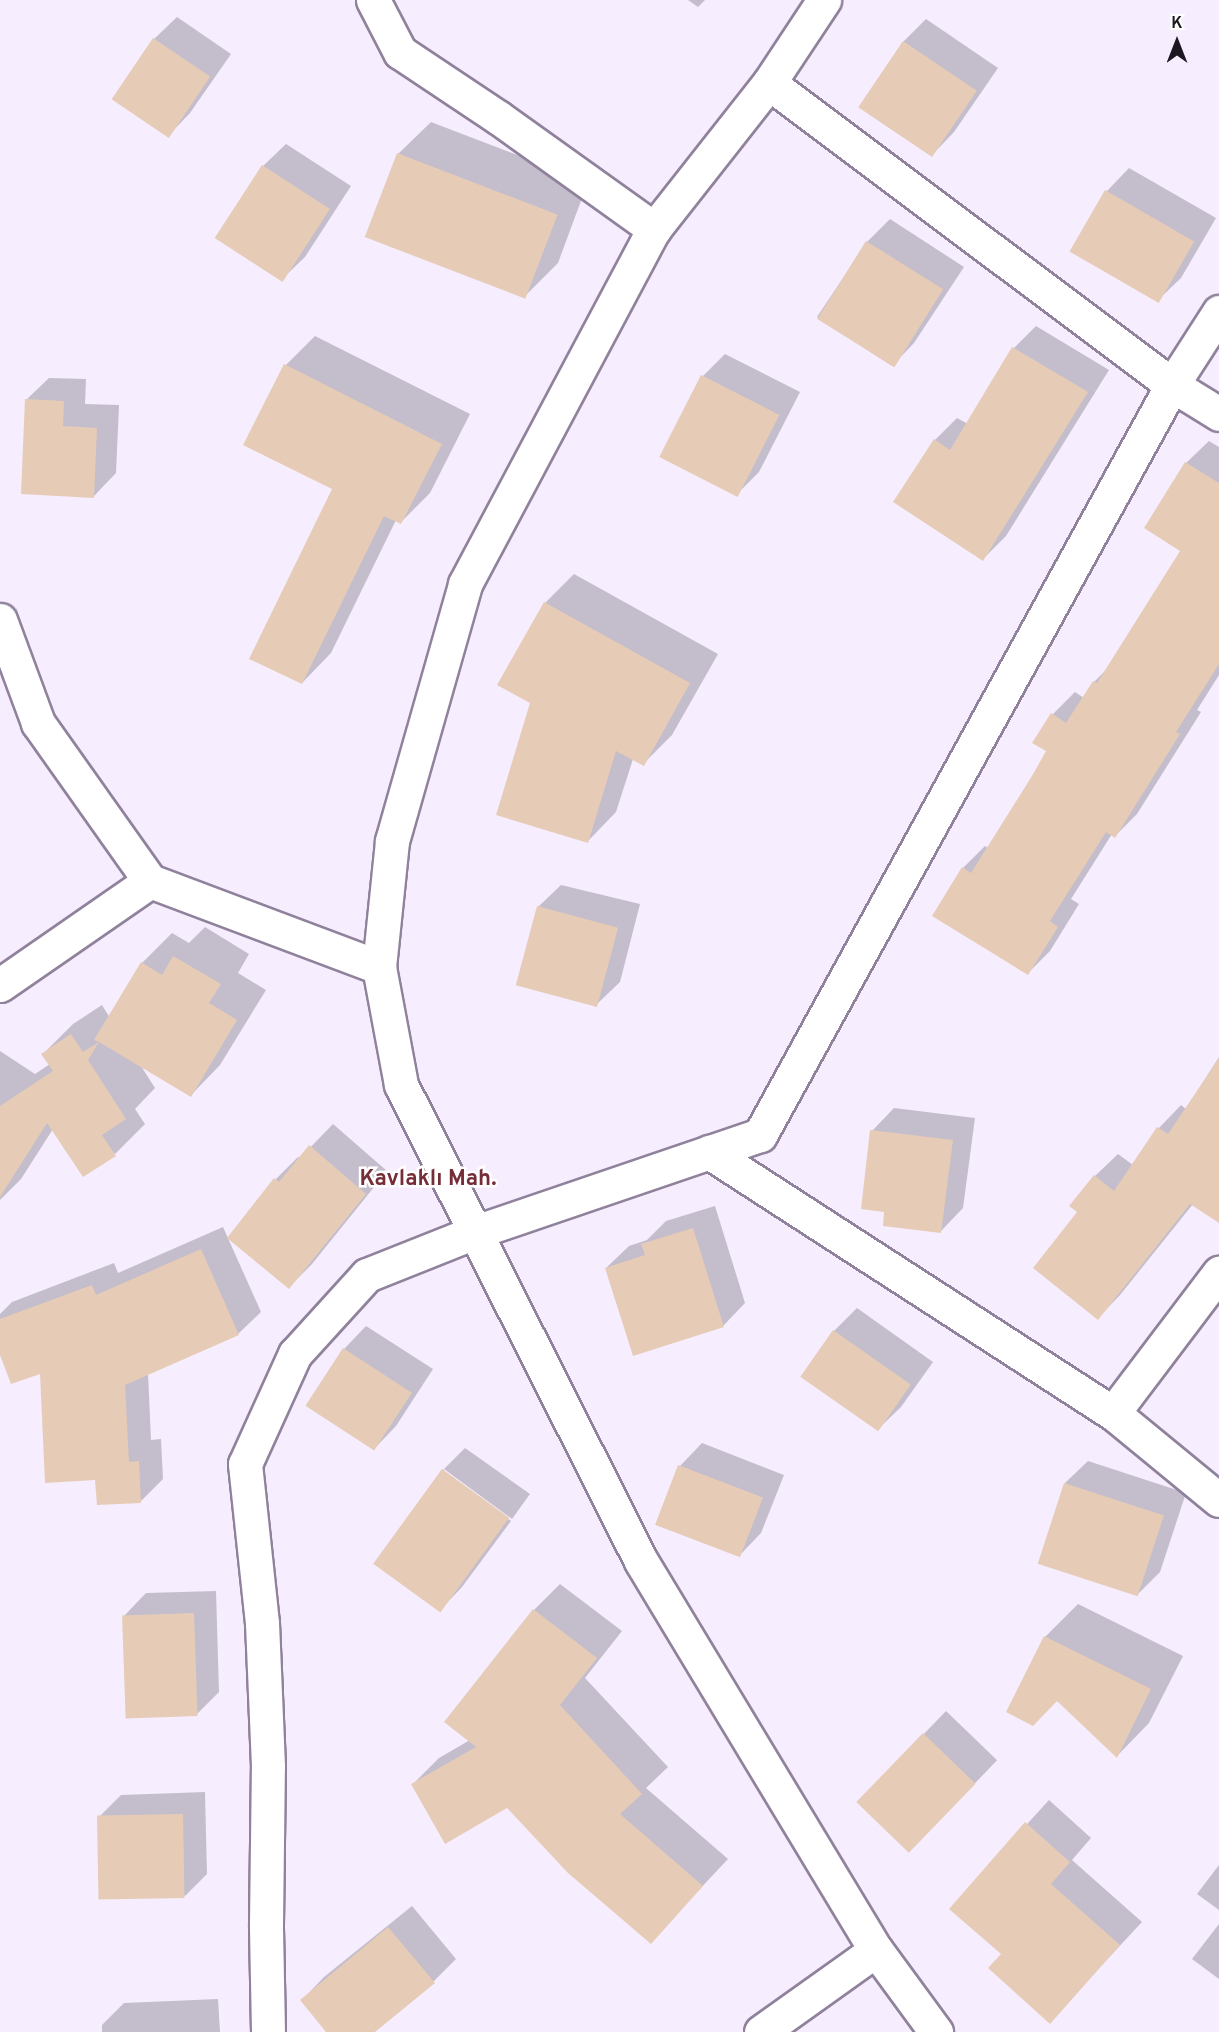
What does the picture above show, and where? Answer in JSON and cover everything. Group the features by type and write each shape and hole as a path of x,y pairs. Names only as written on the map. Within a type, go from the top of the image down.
{"street":[{"path":"373,0 400,52 499,118 654,229"},
{"path":"824,0 769,83 654,229 465,584 392,841 378,967 401,1086 641,1561 876,1950 936,2032"},
{"path":"769,83 1172,386 1219,414"},
{"path":"268,2032 266,1924 268,1754 262,1623 245,1464 296,1354 367,1275 475,1232 760,1135 1172,386 1219,312"},
{"path":"0,620 38,723 150,881 378,967"},
{"path":"0,984 150,881"},
{"path":"709,1152 1113,1413 1219,1500"},
{"path":"1113,1413 1219,1273"},
{"path":"761,2032 876,1950"}],"building":[{"path":"153,38 210,77 169,138 112,99"},
{"path":"903,41 977,91 932,157 858,107"},
{"path":"397,153 558,215 525,299 365,237"},
{"path":"262,165 330,209 283,282 215,238"},
{"path":"1105,190 1194,242 1159,303 1070,251"},
{"path":"866,241 943,289 894,367 817,319"},
{"path":"1012,347 1088,392 983,561 893,502 934,439 950,450"},
{"path":"284,364 442,444 401,524 384,516 302,684 249,659 332,489 243,445"},
{"path":"701,375 779,415 738,497 659,457"},
{"path":"25,399 64,401 63,426 97,428 94,498 21,494"},
{"path":"1185,462 1219,483 1219,664 1176,732 1180,734 1115,838 1106,832 1050,921 1058,927 1028,975 932,916 962,867 971,873 1032,776 1046,751 1032,743 1051,713 1066,723 1093,681 1097,683 1180,551 1144,528"},
{"path":"544,602 690,683 644,766 616,751 588,843 496,815 530,703 497,685"},
{"path":"537,906 618,928 597,1007 516,985"},
{"path":"173,956 221,984 209,1003 237,1020 191,1097 94,1040 141,962 162,975"},
{"path":"71,1034 83,1052 99,1042 88,1060 126,1119 102,1135 116,1156 83,1177 47,1123 0,1197 0,1106 53,1071 41,1054"},
{"path":"1219,1058 1219,1223 1190,1204 1098,1320 1033,1268 1077,1212 1069,1206 1094,1175 1114,1191 1157,1127 1168,1134"},
{"path":"870,1130 953,1140 941,1233 883,1226 884,1212 861,1209"},
{"path":"309,1145 366,1194 289,1289 227,1238 274,1178 279,1182"},
{"path":"693,1228 724,1327 633,1356 605,1268 645,1255 641,1244"},
{"path":"201,1249 239,1335 125,1385 129,1462 139,1461 141,1503 97,1505 95,1480 45,1483 40,1374 11,1384 0,1355 0,1319 92,1285 96,1295"},
{"path":"833,1330 911,1384 878,1431 800,1377"},
{"path":"343,1348 412,1393 374,1451 305,1406"},
{"path":"678,1465 763,1498 740,1557 655,1525"},
{"path":"442,1469 509,1518 440,1612 373,1564"},
{"path":"1064,1483 1164,1515 1138,1596 1038,1564"},
{"path":"533,1609 597,1658 560,1705 642,1794 620,1814 703,1886 651,1944 568,1873 507,1808 445,1844 411,1784 476,1747 444,1722"},
{"path":"194,1613 198,1716 126,1718 122,1616"},
{"path":"1044,1636 1151,1689 1117,1758 1057,1701 1033,1726 1006,1712"},
{"path":"923,1733 976,1784 909,1853 856,1802"},
{"path":"183,1814 184,1898 98,1899 97,1816"},
{"path":"1025,1822 1070,1862 1051,1884 1120,1945 1050,2024 988,1968 1001,1954 949,1909"},
{"path":"388,1927 435,1983 375,2032 326,2032 300,2000"}],"district":[{"name":"Kavlaklı Mah.","path":"428,1180"}]}
